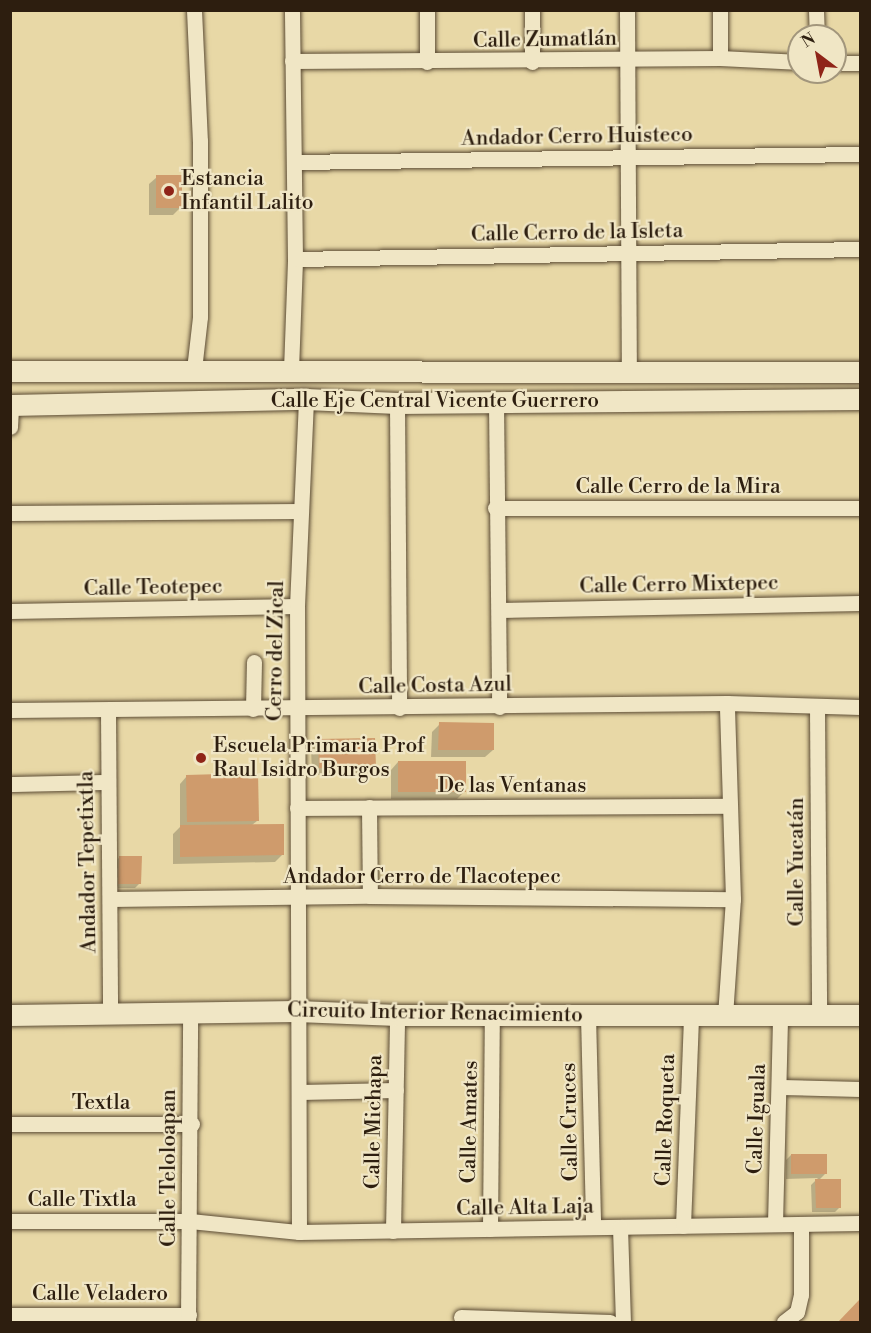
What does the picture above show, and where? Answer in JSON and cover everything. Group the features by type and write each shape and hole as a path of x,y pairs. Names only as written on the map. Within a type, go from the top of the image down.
{"main road":[{"name":"Calle Eje Central Vicente Guerrero","path":"10,371 861,372"},
{"name":"Calle Eje Central Vicente Guerrero","path":"11,405 306,399 397,403 861,399"},
{"name":"Circuito Interior Renacimiento","path":"10,1015 297,1011 492,1015 861,1015"}],"street":[{"path":"194,10 200,141 200,317 194,370"},
{"path":"291,370 295,259 292,10"},
{"path":"427,63 428,10"},
{"path":"532,10 532,62"},
{"path":"627,10 629,159 627,252 630,372"},
{"path":"720,10 720,58"},
{"name":"Calle Zumatlán","path":"292,61 427,63 720,58 787,61"},
{"name":"Andador Cerro Huisteco","path":"295,162 861,154"},
{"name":"Calle Cerro de la Isleta","path":"295,259 861,249"},
{"name":"Cerro del Zical","path":"299,1232 300,1092 297,1011 296,709 297,606 306,399"},
{"path":"496,402 495,508 499,610 499,707"},
{"path":"397,403 399,708"},
{"path":"10,427 11,405"},
{"name":"Calle Cerro de la Mira","path":"495,508 861,508"},
{"path":"10,513 301,512"},
{"name":"Calle Cerro Mixtepec","path":"499,610 861,603"},
{"name":"Calle Teotepec","path":"10,611 297,606"},
{"path":"253,709 254,662"},
{"path":"725,1016 733,899 728,806 727,703"},
{"name":"Calle Costa Azul","path":"10,710 727,703 817,708 861,707"},
{"name":"Calle Yucatán","path":"817,708 819,1015"},
{"name":"Andador Tepetixtla","path":"108,710 110,1014"},
{"path":"10,784 107,782"},
{"name":"De las Ventanas","path":"297,808 728,806"},
{"path":"369,807 370,896"},
{"name":"Andador Cerro de Tlacotepec","path":"110,899 370,896 733,899"},
{"name":"Calle Teloloapan","path":"188,1319 192,1124 190,1014"},
{"name":"Calle Michapa","path":"393,1231 397,1014"},
{"name":"Calle Amates","path":"490,1229 492,1015"},
{"name":"Calle Cruces","path":"588,1015 593,1227"},
{"name":"Calle Roqueta","path":"683,1226 691,1015"},
{"name":"Calle Iguala","path":"774,1224 781,1087 780,1016"},
{"path":"781,1087 861,1089"},
{"path":"300,1092 396,1090"},
{"name":"Textla","path":"10,1125 192,1124"},
{"name":"Calle Tixtla","path":"10,1221 190,1221"},
{"name":"Calle Alta Laja","path":"190,1221 299,1232 861,1223"},
{"path":"784,1323 798,1312 801,1295 801,1224"},
{"path":"620,1227 623,1323"},
{"name":"Calle Veladero","path":"10,1315 188,1319"},
{"path":"461,1317 580,1318 610,1323"}],"building":[{"name":"Estancia Infantil Lalito","path":"156,175 182,175 182,208 156,208"},
{"path":"439,722 494,723 494,750 438,750"},
{"path":"375,738 376,767 319,768 318,739"},
{"path":"398,761 466,761 466,792 398,792"},
{"path":"258,773 259,821 187,822 186,775"},
{"path":"284,824 284,855 180,857 180,825"},
{"path":"119,856 142,856 141,884 118,884"},
{"path":"791,1154 827,1154 827,1174 791,1174"},
{"path":"815,1179 841,1179 841,1208 816,1208"},
{"path":"860,1299 860,1322 838,1322"}],"place":[{"name":"Estancia Infantil Lalito","path":"169,191"},
{"name":"Escuela Primaria Prof Raul Isidro Burgos","path":"201,758"}]}
